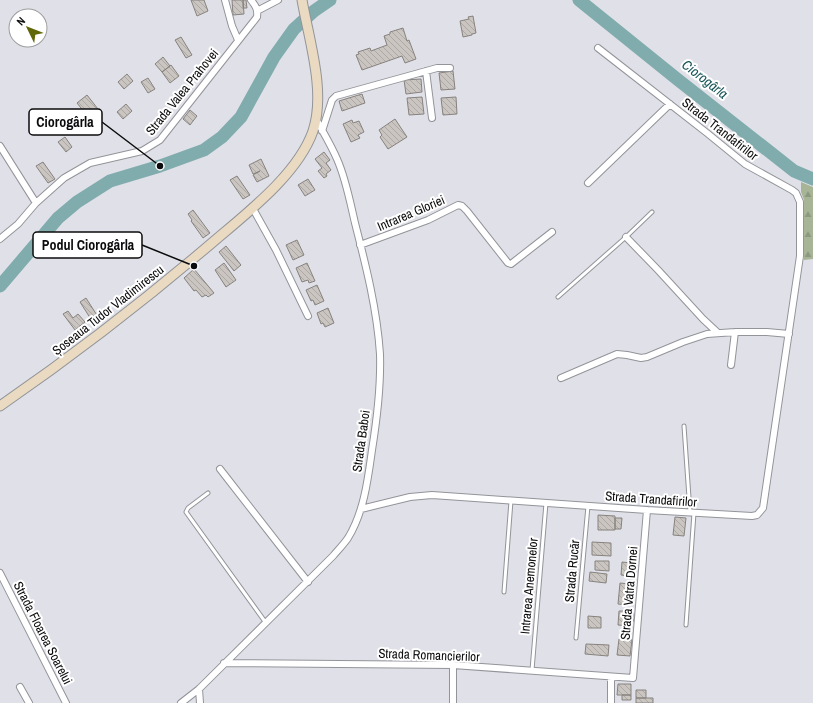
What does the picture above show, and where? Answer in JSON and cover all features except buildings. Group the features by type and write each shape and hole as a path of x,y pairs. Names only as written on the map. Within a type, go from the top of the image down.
{"main road":[{"name":"Șoseaua Tudor Vladimirescu","path":"0,406 58,365 191,261 283,178 299,158 313,131 316,119 318,96 316,73 302,0"}],"street":[{"path":"225,0 232,26 238,40"},
{"path":"252,0 257,11 278,0"},
{"name":"Strada Valea Prahovei","path":"0,239 18,224 36,203 64,178 78,169 90,163 142,152 160,140 257,18 257,11"},
{"name":"Strada Trandafirilor","path":"361,509 410,497 432,495 752,516 757,515 763,508 800,256 800,202 792,190 745,164 598,48"},
{"path":"322,131 332,100 336,96 426,71 450,68"},
{"path":"426,71 432,118"},
{"path":"588,182 670,104"},
{"name":"Strada Baboi","path":"182,703 199,689 333,556 348,539 361,509 376,423 380,377 380,354 376,315 342,171 337,158 316,119"},
{"path":"0,146 36,203"},
{"name":"Intrarea Gloriei","path":"360,245 428,220 458,205 462,206 467,211 510,264 552,232"},
{"path":"252,207 276,250 308,316"},
{"path":"626,237 718,333"},
{"path":"731,365 734,332"},
{"path":"561,378 617,354 647,358 683,342 707,334 767,332 789,334"},
{"path":"220,469 308,582"},
{"name":"Strada Vatra Dornei","path":"633,678 647,510"},
{"name":"Strada Floarea Soarelui","path":"0,572 66,703"},
{"name":"Strada Romancierilor","path":"224,663 453,666 532,670 633,678"},
{"path":"453,666 453,703"},
{"path":"610,703 611,677"},
{"path":"20,686 29,703"},
{"path":"199,689 200,703"}],"lane":[{"path":"558,297 652,212"},
{"path":"684,426 692,513 686,625"},
{"path":"208,493 188,508 186,512 266,623"},
{"path":"504,592 510,501"},
{"name":"Intrarea Anemonelor","path":"532,670 546,503"},
{"name":"Strada Rucăr","path":"576,638 588,506"}],"green space":[{"path":"801,182 813,187 813,259 804,260 804,200 801,192"}],"waterway":[{"name":"Ciorogârla","path":"0,286 58,218 77,202 110,181 160,166 204,150 222,137 241,117 274,57 294,29 314,11 330,0"},
{"name":"Ciorogârla","path":"579,0 794,171 813,179"}],"place":[{"name":"Ciorogârla","path":"160,166"},
{"name":"Podul Ciorogârla","path":"194,266"}]}
